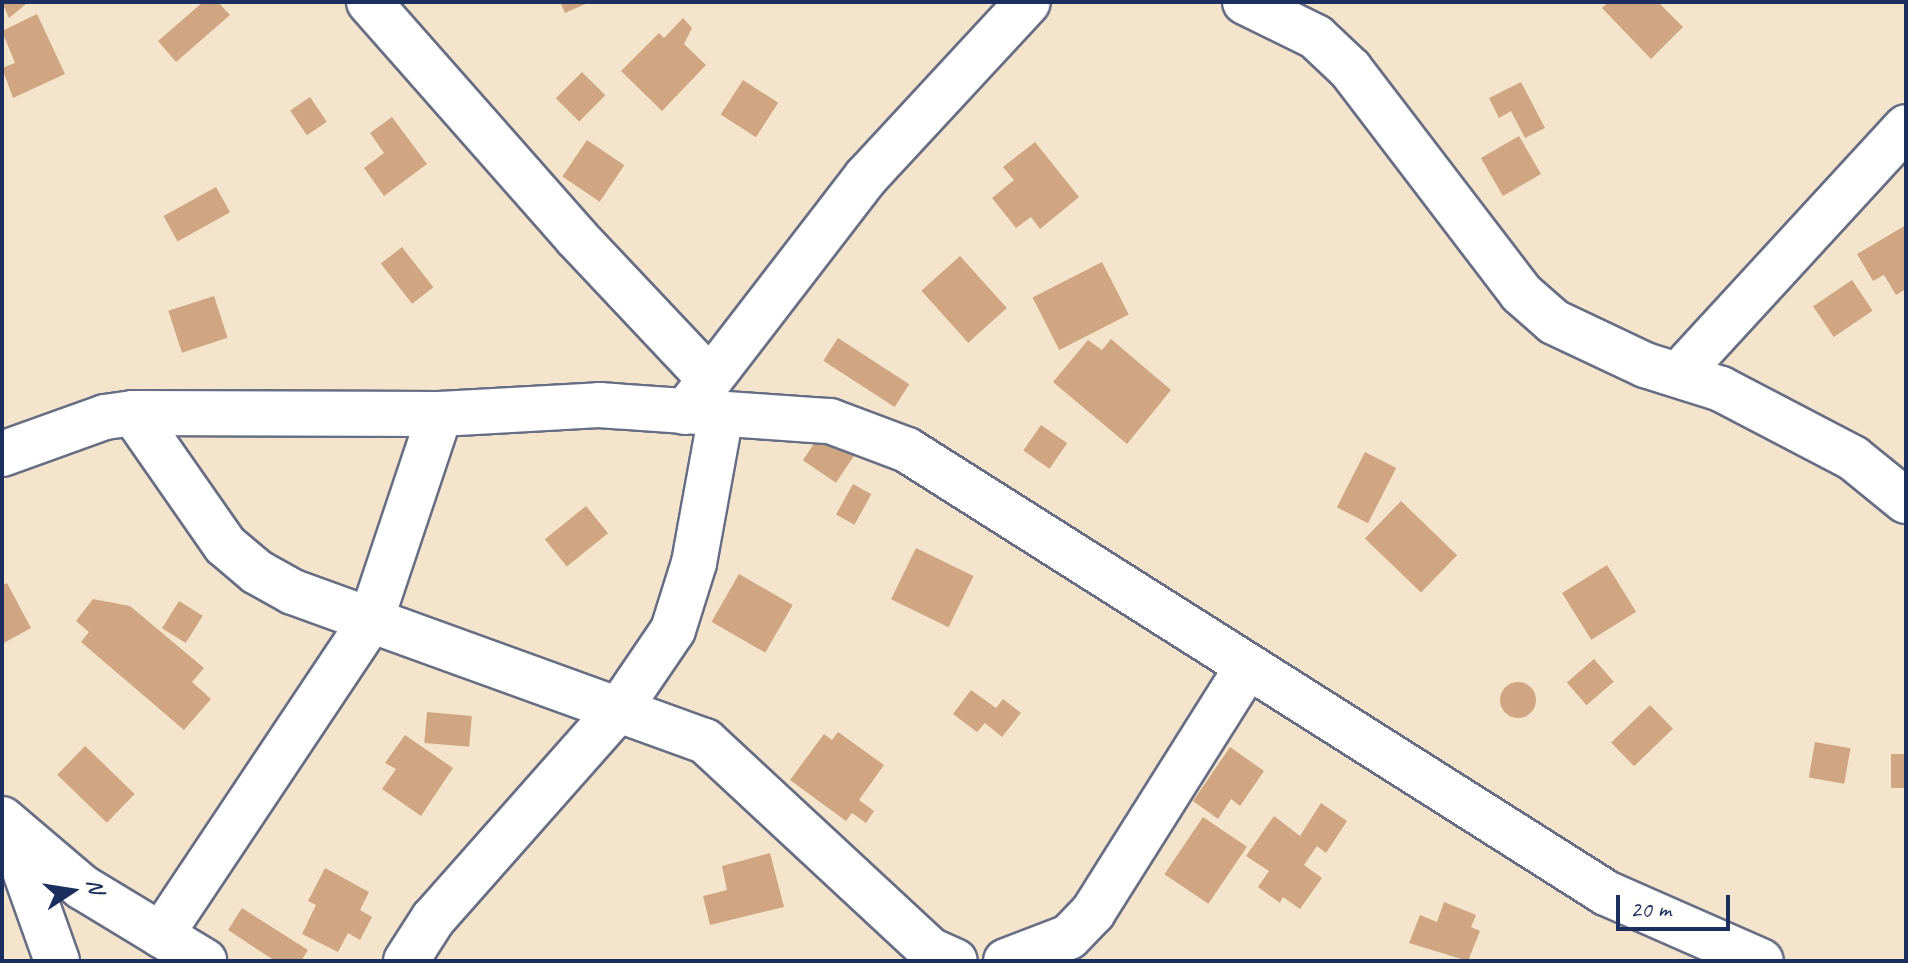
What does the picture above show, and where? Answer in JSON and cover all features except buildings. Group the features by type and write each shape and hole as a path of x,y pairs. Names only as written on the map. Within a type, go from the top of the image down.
{"street":[{"path":"369,2 576,237 705,402"},
{"path":"406,961 452,896 620,708 673,630 694,563 705,402 866,177 1028,2"},
{"path":"1245,2 1316,37 1350,69 1521,293 1554,322 1645,365 1680,373 1853,458 1906,501"},
{"path":"1680,373 1906,127"},
{"path":"2,454 105,417 133,413 440,414 705,402 830,421 907,450 1246,669 1606,893 1761,961"},
{"path":"133,413 225,545 293,592 620,708 713,747 930,950 955,961"},
{"path":"161,935 371,620 440,414"},
{"path":"1006,961 1069,937 1093,912 1246,669"},
{"path":"6,824 82,887 204,961"},
{"path":"6,824 57,961"}]}
